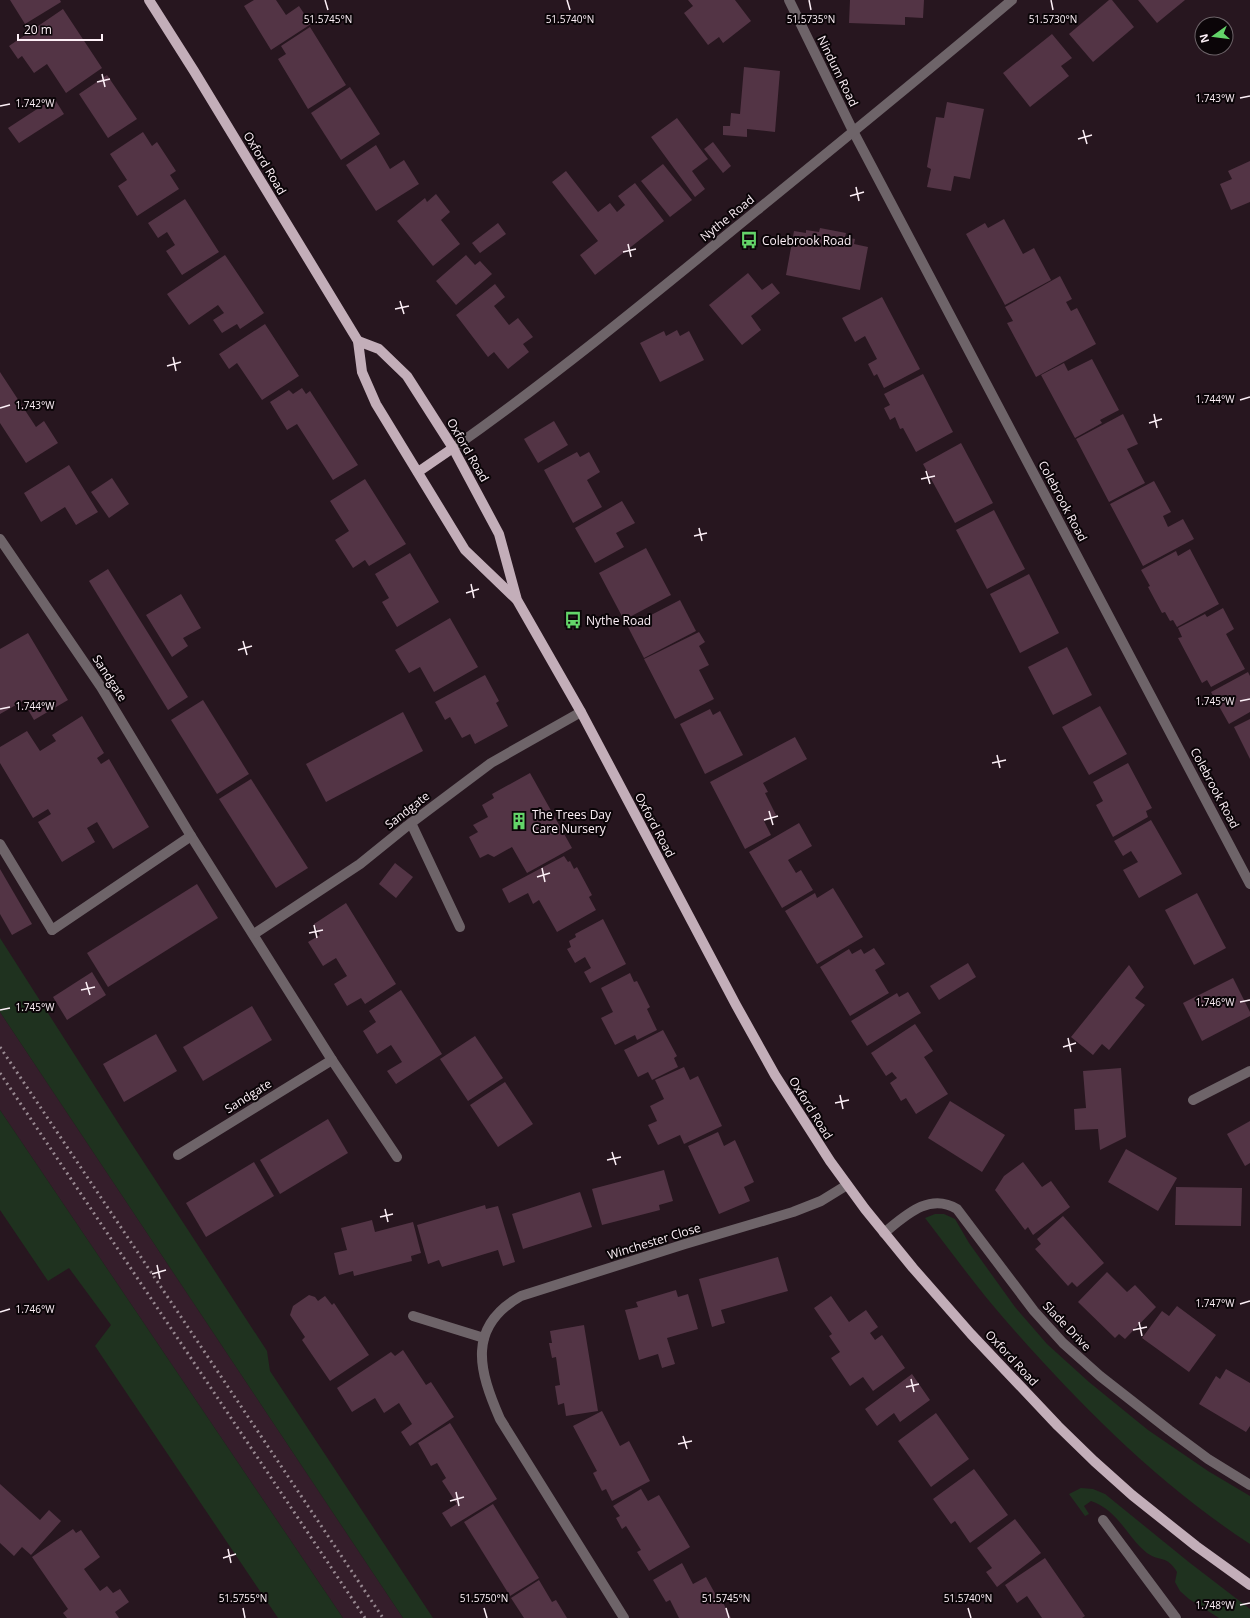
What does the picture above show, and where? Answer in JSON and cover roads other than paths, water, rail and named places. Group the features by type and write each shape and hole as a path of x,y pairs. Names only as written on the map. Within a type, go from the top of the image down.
{"main road":[{"name":"Oxford Road","path":"149,0 194,71 358,341 362,372 376,404 465,550 517,600"},
{"name":"Oxford Road","path":"358,341 379,349 408,376 453,448 499,534 517,600 581,712 736,1005 809,1130 847,1185 884,1233 971,1334 1058,1426 1132,1495 1196,1546 1250,1585"},
{"path":"418,472 453,448"}],"street":[{"name":"Nindum Road","path":"789,0 853,131"},
{"name":"Nythe Road","path":"453,448 526,396 602,337 935,65 1012,0"},
{"name":"Colebrook Road","path":"853,131 1250,884"},
{"name":"Sandgate","path":"0,539 101,687 191,836 332,1060 397,1157"},
{"name":"Sandgate","path":"254,934 360,864 411,823 491,763 581,712"},
{"path":"411,823 460,927"},
{"path":"0,844 52,930 191,836"},
{"name":"Sandgate","path":"178,1156 332,1060"},
{"path":"1193,1100 1250,1071"},
{"name":"Winchester Close","path":"624,1618 500,1419 489,1393 483,1372 482,1355 486,1329 497,1313 508,1303 521,1296 685,1244 793,1212 821,1201 847,1185"},
{"name":"Slade Drive","path":"884,1233 918,1207 926,1204 942,1203 957,1209 1034,1311 1063,1343 1100,1376 1169,1430 1208,1459 1250,1485"},
{"path":"413,1316 484,1338"},
{"path":"1103,1520 1176,1618"}],"railway":[{"path":"0,1047 383,1618"},
{"path":"0,1073 365,1618"}],"place":[{"name":"Colebrook Road","path":"749,240"},
{"name":"Nythe Road","path":"573,620"},
{"name":"The Trees Day Care Nursery","path":"519,821"}]}
